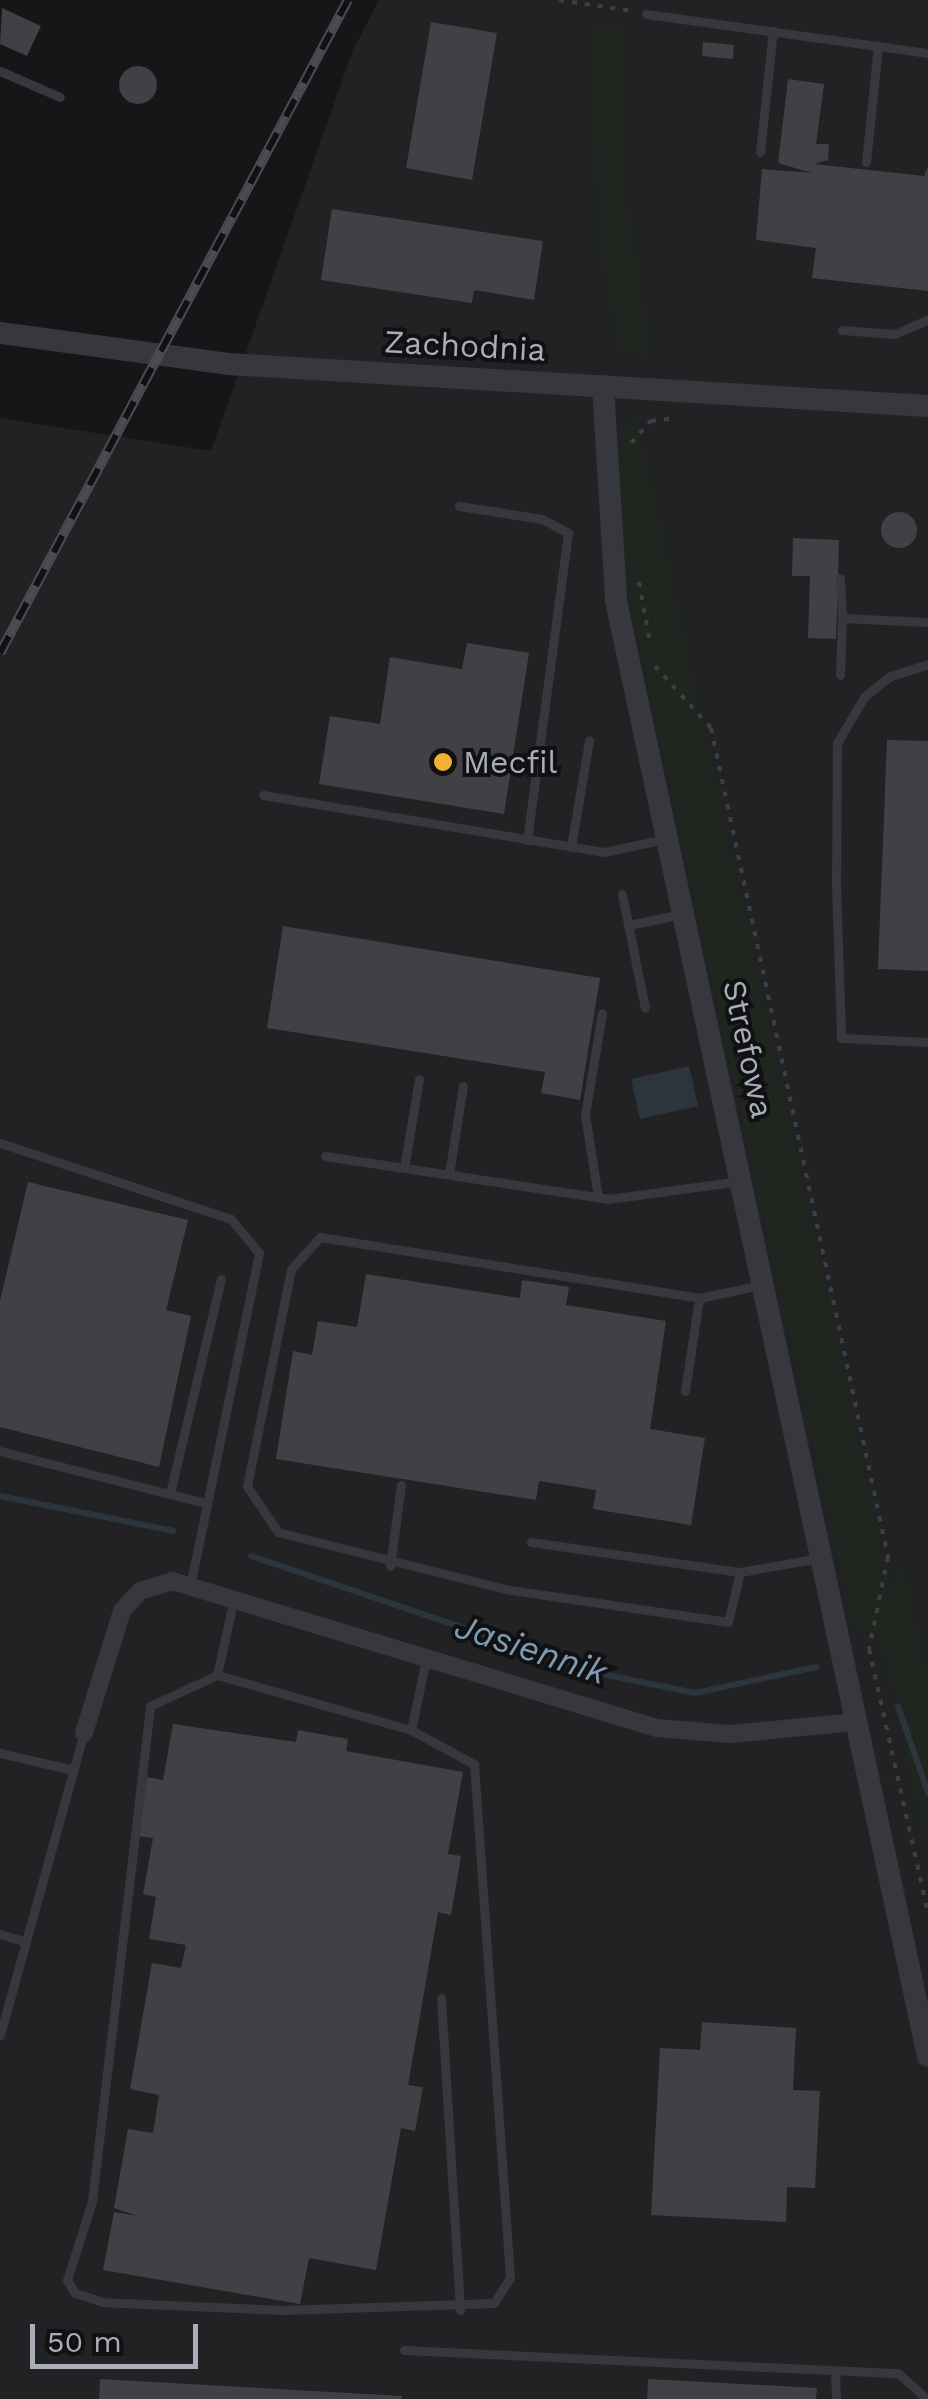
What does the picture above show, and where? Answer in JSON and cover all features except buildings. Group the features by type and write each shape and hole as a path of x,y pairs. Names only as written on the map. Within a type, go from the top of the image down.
{"street":[{"name":"Zachodnia","path":"0,333 228,364 928,406"},
{"name":"Strefowa","path":"603,386 614,584 928,2056"},
{"path":"84,1733 122,1611 156,1583 191,1582 426,1660 656,1728 731,1734 855,1722"}],"lane":[{"path":"646,14 928,53"},
{"path":"760,152 773,31"},
{"path":"866,162 878,46"},
{"path":"0,71 60,97"},
{"path":"842,330 895,334 928,319"},
{"path":"460,506 542,519 568,533 526,840"},
{"path":"840,578 840,675"},
{"path":"842,618 928,622"},
{"path":"928,664 890,676 864,697 837,742 836,764 841,1038 928,1042"},
{"path":"571,847 589,741"},
{"path":"263,795 604,852 668,838"},
{"path":"622,894 645,1008"},
{"path":"628,925 686,913"},
{"path":"598,1197 585,1115 602,1013"},
{"path":"404,1168 419,1079"},
{"path":"448,1174 463,1086"},
{"path":"0,1143 246,1226 261,1274 204,1503 191,1582"},
{"path":"325,1156 598,1197 648,1200 744,1180"},
{"path":"740,1572 728,1622 390,1566 278,1532 247,1486 291,1269 304,1246 351,1238 698,1298 765,1284"},
{"path":"170,1493 221,1278"},
{"path":"685,1391 698,1298"},
{"path":"0,1451 204,1503"},
{"path":"390,1566 401,1485"},
{"path":"532,1542 740,1572 821,1558"},
{"path":"216,1676 235,1595"},
{"path":"410,1730 426,1660"},
{"path":"216,1676 410,1730 474,1764 510,2278 494,2303 460,2310 103,2302 75,2293 67,2280 92,2200 150,1706 216,1676"},
{"path":"0,2035 84,1733"},
{"path":"0,1753 73,1770"},
{"path":"0,1934 26,1942"},
{"path":"440,1998 460,2310"},
{"path":"404,2350 898,2373 928,2399"},
{"path":"834,2370 836,2399"}],"path":[{"path":"559,0 646,14"},
{"path":"630,463 641,427 676,418"},
{"path":"636,566 654,665 710,728 715,747 888,1557 869,1649 928,1912"}],"shaded area":[{"path":"379,0 928,0 928,2399 0,2399 0,418 211,451 353,50"},
{"path":"591,24 625,29 626,195 652,357 620,352 598,238"},
{"path":"636,414 891,1593 902,1562 928,1681 928,1854 880,1635 853,1625 632,608 617,483 623,431"},
{"path":"689,1066 698,1106 640,1119 631,1079"}],"waterway":[{"name":"Jasiennik","path":"0,1496 173,1531"},
{"name":"Jasiennik","path":"251,1556 597,1673 695,1693 816,1667"},
{"name":"Jasiennik","path":"898,1706 928,1793"}],"railway":[{"path":"0,653 348,0"}],"place":[{"name":"Mecfil","path":"443,762"}]}
